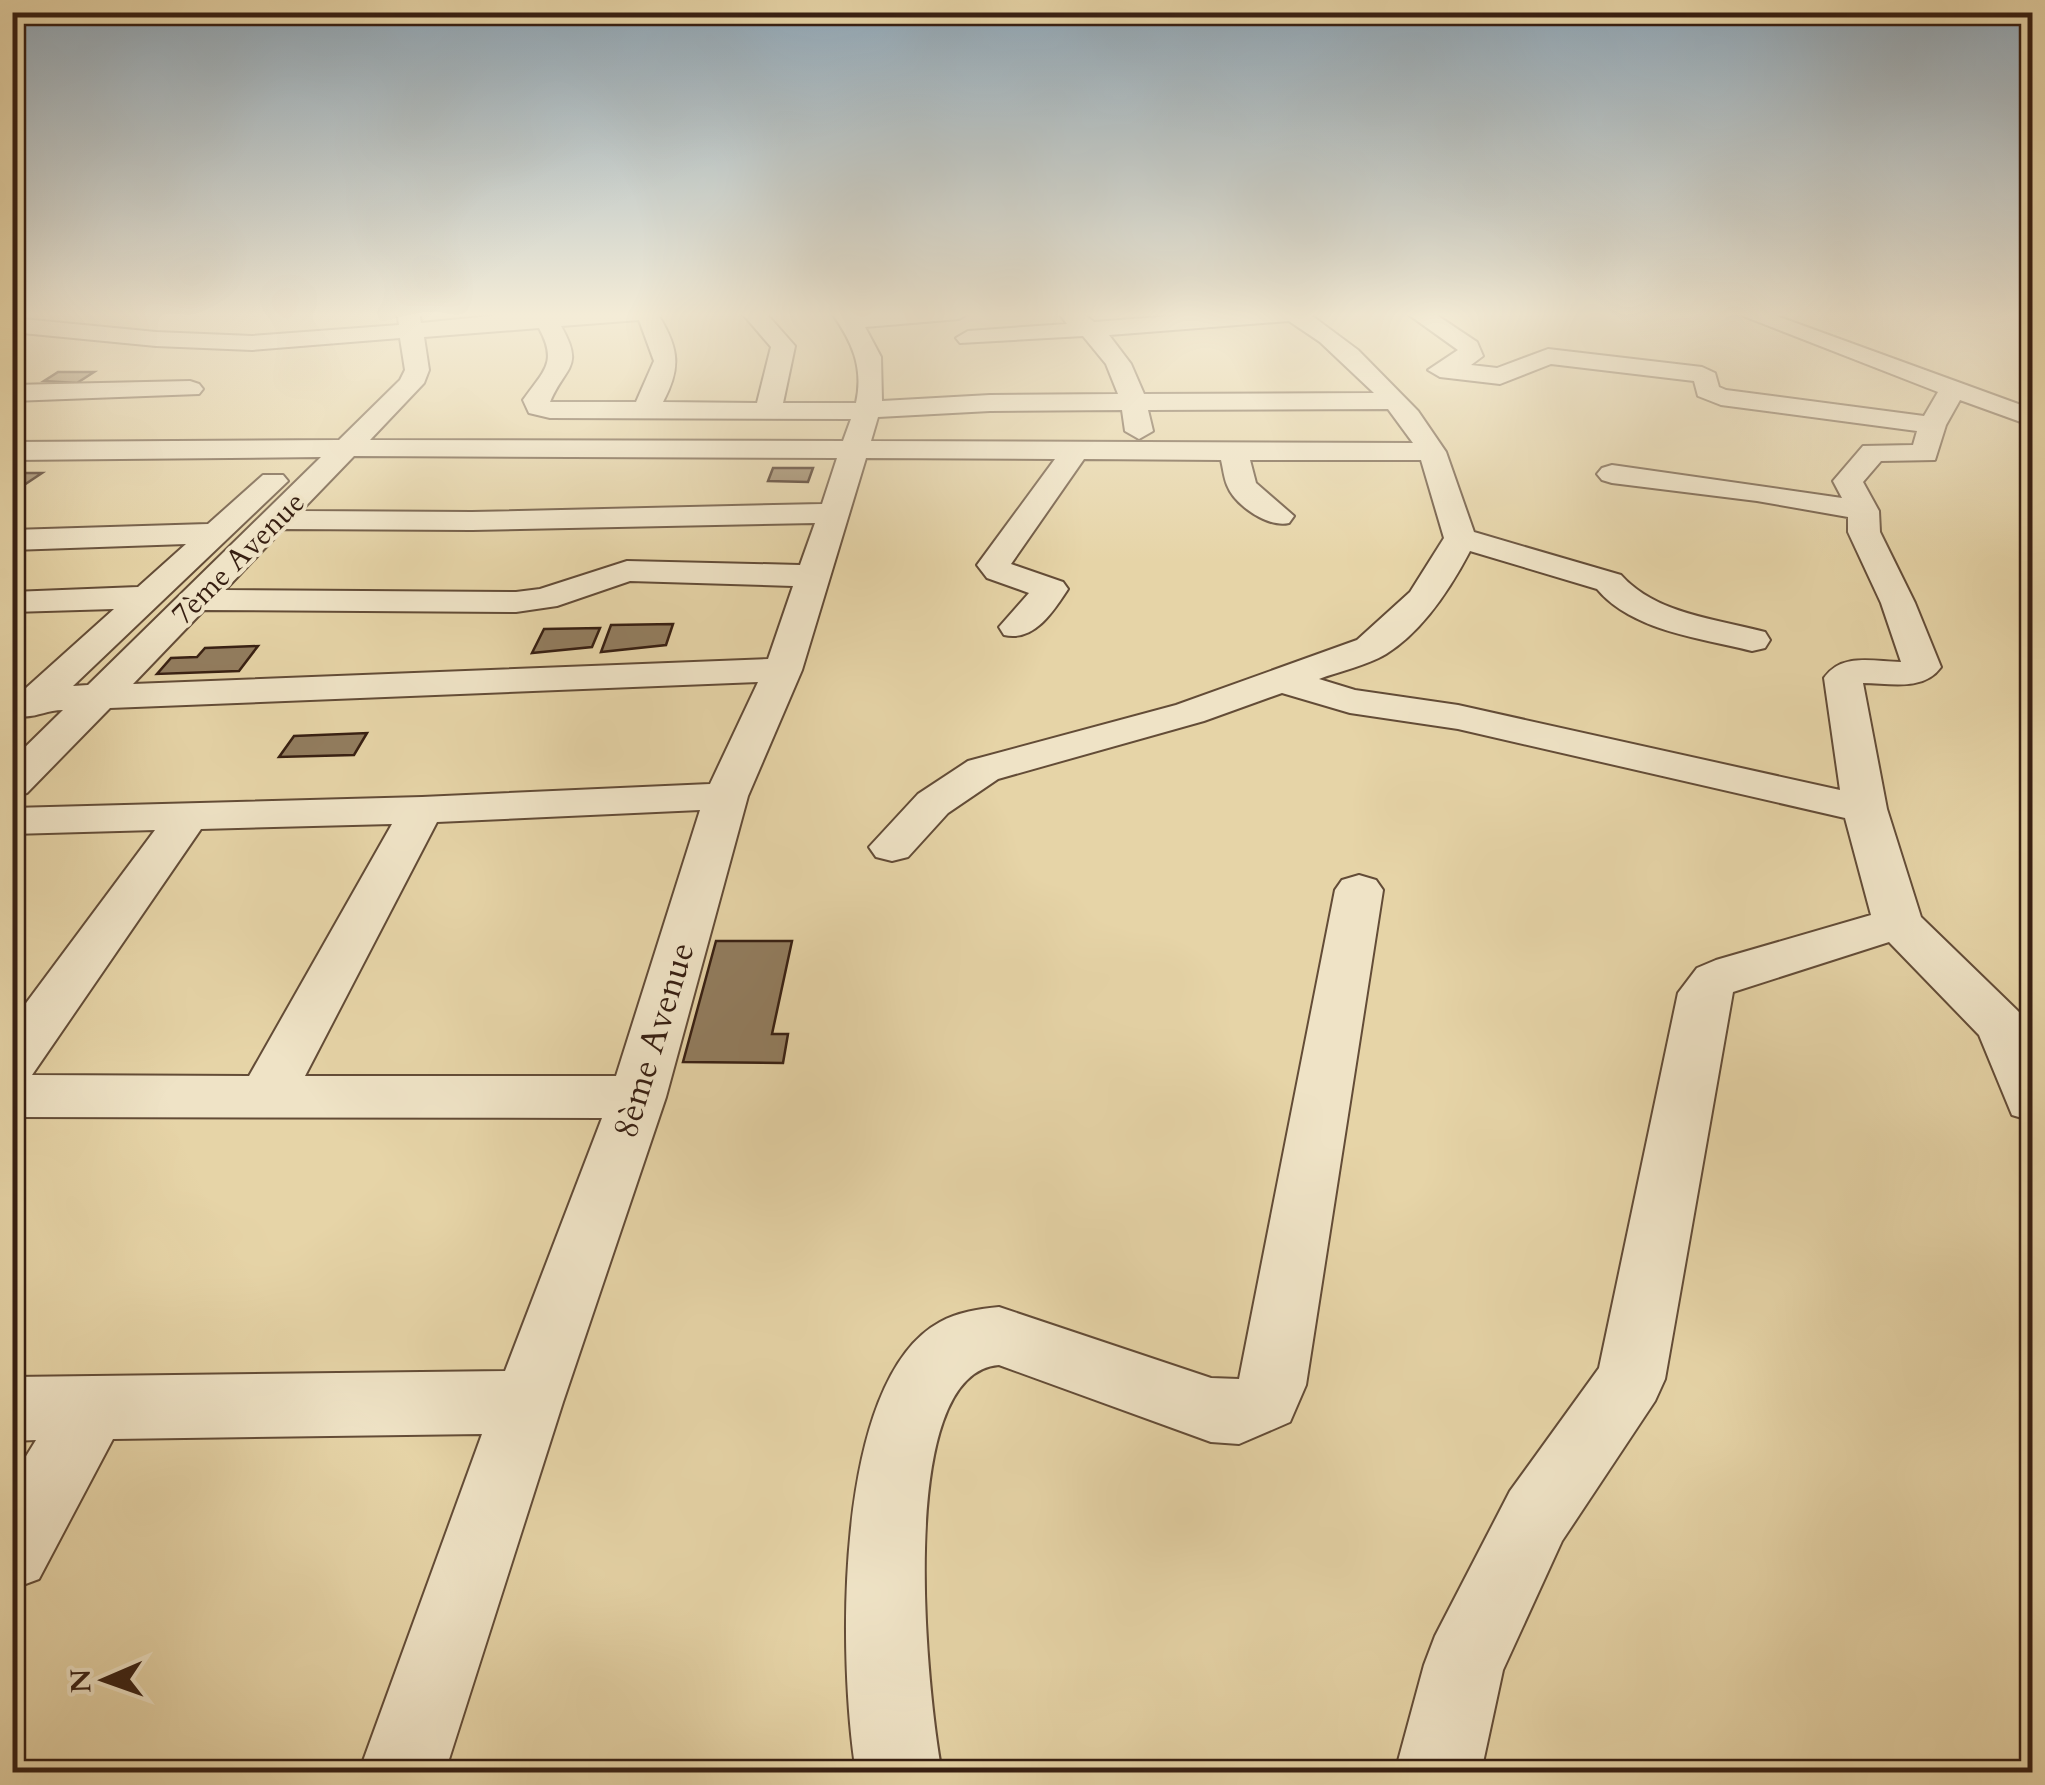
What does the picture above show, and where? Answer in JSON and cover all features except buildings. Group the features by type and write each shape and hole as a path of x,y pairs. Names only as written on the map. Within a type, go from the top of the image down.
{"street":[{"path":"117,450 183,395"},
{"name":"7ème Avenue","path":"20,707 309,448 348,395"},
{"name":"7ème Avenue","path":"12,784 400,395"},
{"path":"539,395 538,407 550,410 768,412 861,430 1075,452 1432,452"},
{"path":"645,410 654,395"},
{"path":"768,412 772,395"},
{"name":"8ème Avenue","path":"402,1772 528,1402 638,1097 726,796 783,670 815,576 861,430 867,395"},
{"path":"990,395 990,403"},
{"path":"1134,395 1142,449"},
{"path":"892,846 930,803 954,784 982,770 1115,736 1370,648 1396,631 1437,582 1460,538 1432,452 1389,395"},
{"path":"1717,395 2006,409 2032,418"},
{"path":"1918,395 1942,407"},
{"path":"2006,409 2010,402 2032,398"},
{"path":"12,451 349,448 861,430 990,403 1395,401"},
{"path":"1942,407 1925,454 1868,454 1848,481 1864,511 1864,532 1898,602 1922,667 1900,674 1854,672 1843,678 1865,809 1898,923 2002,1027 2032,1100"},
{"path":"1233,450 1242,487 1278,516"},
{"path":"1017,627 1051,589 999,572 994,565 1075,452"},
{"path":"1612,474 1756,492 1864,511"},
{"path":"277,520 833,513"},
{"path":"12,540 215,534"},
{"path":"1460,538 1609,582 1623,598 1650,612 1752,640"},
{"path":"197,600 532,602 626,570 815,576"},
{"path":"12,602 144,596"},
{"path":"20,707 99,694 783,670"},
{"path":"1281,680 1350,701 1458,718 1865,809"},
{"path":"12,821 422,810 726,796"},
{"path":"266,1096 422,810"},
{"path":"12,1063 188,816"},
{"path":"899,1772 893,1746 886,1618 892,1506 909,1414 942,1360 966,1340 998,1336 1210,1410 1239,1412 1265,1400 1272,1385 1359,890"},
{"path":"1438,1772 1464,1665 1528,1532 1632,1379 1704,993 1715,980 1734,972 1898,923"},
{"path":"12,1096 638,1097"},
{"path":"12,1409 528,1402"},
{"path":"12,1552 92,1409"}]}
